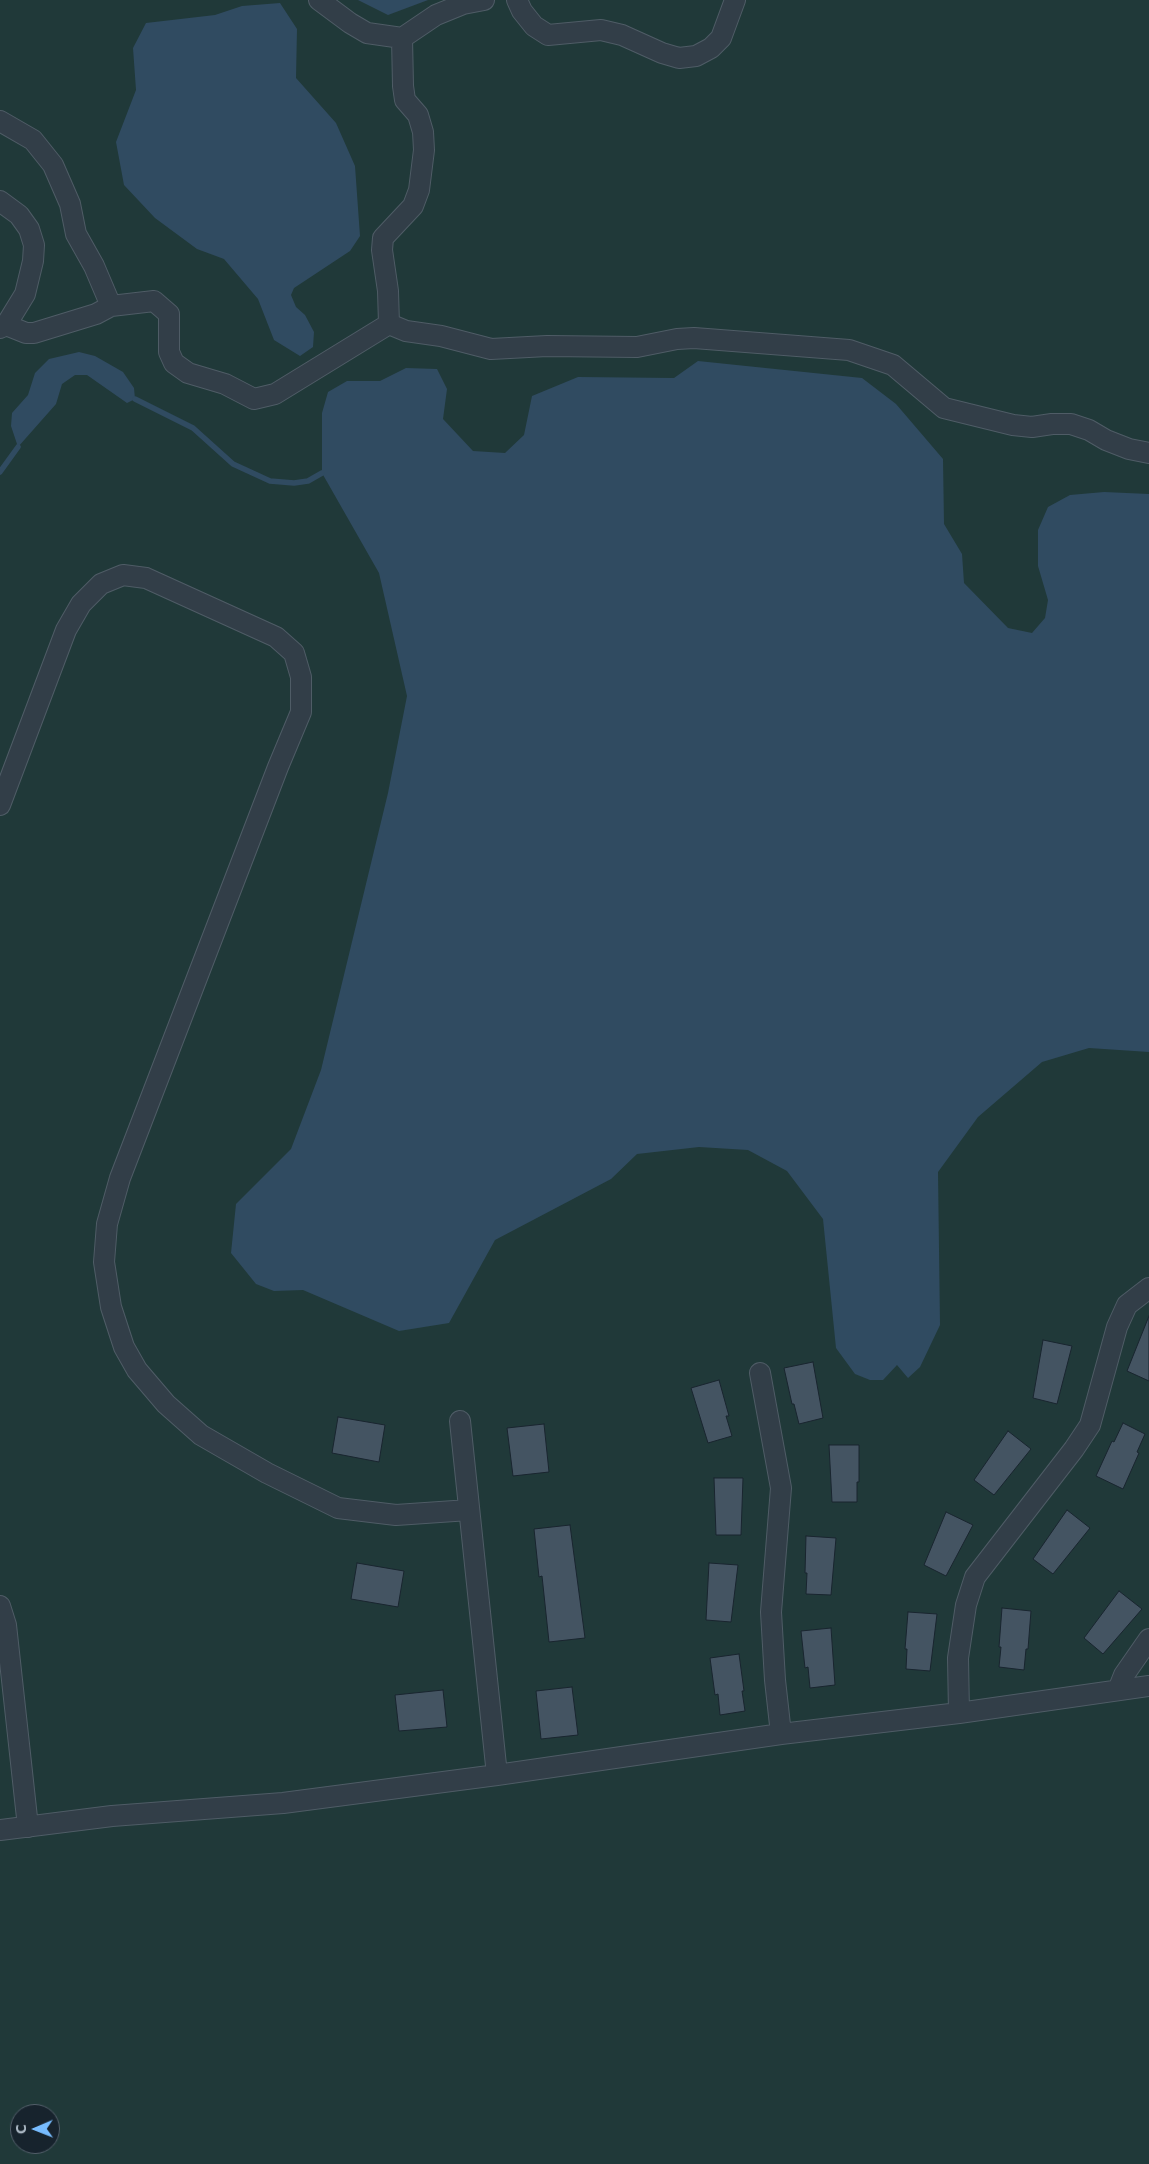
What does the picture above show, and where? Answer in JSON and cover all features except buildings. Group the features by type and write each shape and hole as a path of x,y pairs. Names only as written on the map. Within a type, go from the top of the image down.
{"lane":[{"path":"319,0 367,33 402,38 436,16 463,4 484,0"},
{"path":"517,0 522,11 534,26 548,34 601,30 622,35 662,53 679,58 696,56 711,48 721,38 734,0"},
{"path":"389,324 388,292 382,250 383,238 413,206 419,190 424,150 424,132 418,115 405,100 402,38"},
{"path":"0,121 33,140 53,165 70,204 76,234 94,266 111,306"},
{"path":"0,201 19,215 29,229 34,245 33,261 25,294 3,327 26,333 44,331 69,321 96,314 111,306 149,301 161,306 170,314 169,352 174,362 188,373 225,384 254,399 275,394 389,324"},
{"path":"389,324 406,331 450,338 491,349 547,346 637,347 677,339 694,338 849,350 892,365 944,408 1013,425 1032,427 1071,424 1090,430 1106,440 1129,449 1149,453"},
{"path":"0,805 66,630 81,604 101,584 123,575 146,578 276,637 294,653 301,677 301,712 274,776 124,1168 113,1205 108,1224 104,1262 111,1306 124,1347 137,1370 166,1404 201,1435 267,1473 338,1508 396,1515 469,1510"},
{"path":"959,1713 958,1658 966,1604 975,1577 1074,1449 1090,1425 1117,1327 1127,1305 1149,1288"},
{"path":"760,1374 781,1488 771,1612 775,1680 781,1734"},
{"path":"460,1420 497,1775"},
{"path":"0,1606 6,1625 28,1827"},
{"path":"1118,1690 1124,1675 1149,1639"},
{"path":"0,1830 112,1816 283,1803 497,1775 781,1734 959,1713 1149,1686"}],"green space":[{"path":"0,0 1149,0 1149,2164 0,2164"}],"water":[{"path":"358,0 428,0 388,15"},
{"path":"280,3 297,29 296,78 336,123 355,166 360,236 350,251 294,288 291,295 296,307 305,315 314,332 313,347 300,356 274,340 258,299 224,259 197,249 155,218 124,185 116,142 136,90 133,48 146,23 215,15 242,6"},
{"path":"79,352 95,356 123,372 134,388 135,399 127,403 87,375 75,375 62,384 56,404 18,447 11,426 12,413 28,395 35,373 49,359"},
{"path":"698,361 862,378 896,404 943,459 944,524 962,554 964,583 1008,628 1032,633 1045,618 1048,600 1038,566 1038,530 1048,507 1070,495 1104,492 1149,494 1149,1052 1089,1048 1042,1062 978,1117 938,1172 940,1325 920,1367 908,1378 897,1365 883,1380 870,1380 855,1374 836,1348 823,1219 787,1171 748,1150 699,1147 637,1154 611,1179 495,1240 449,1323 399,1331 303,1290 274,1291 256,1284 231,1253 236,1204 291,1149 321,1070 388,793 407,696 379,573 322,473 322,413 328,392 347,381 380,381 406,368 437,369 447,389 443,419 473,451 505,453 524,435 532,396 578,377 674,378"}],"waterway":[{"path":"135,399 193,428 233,464 270,481 294,483 308,481 322,473"},
{"path":"0,472 18,447"}]}
